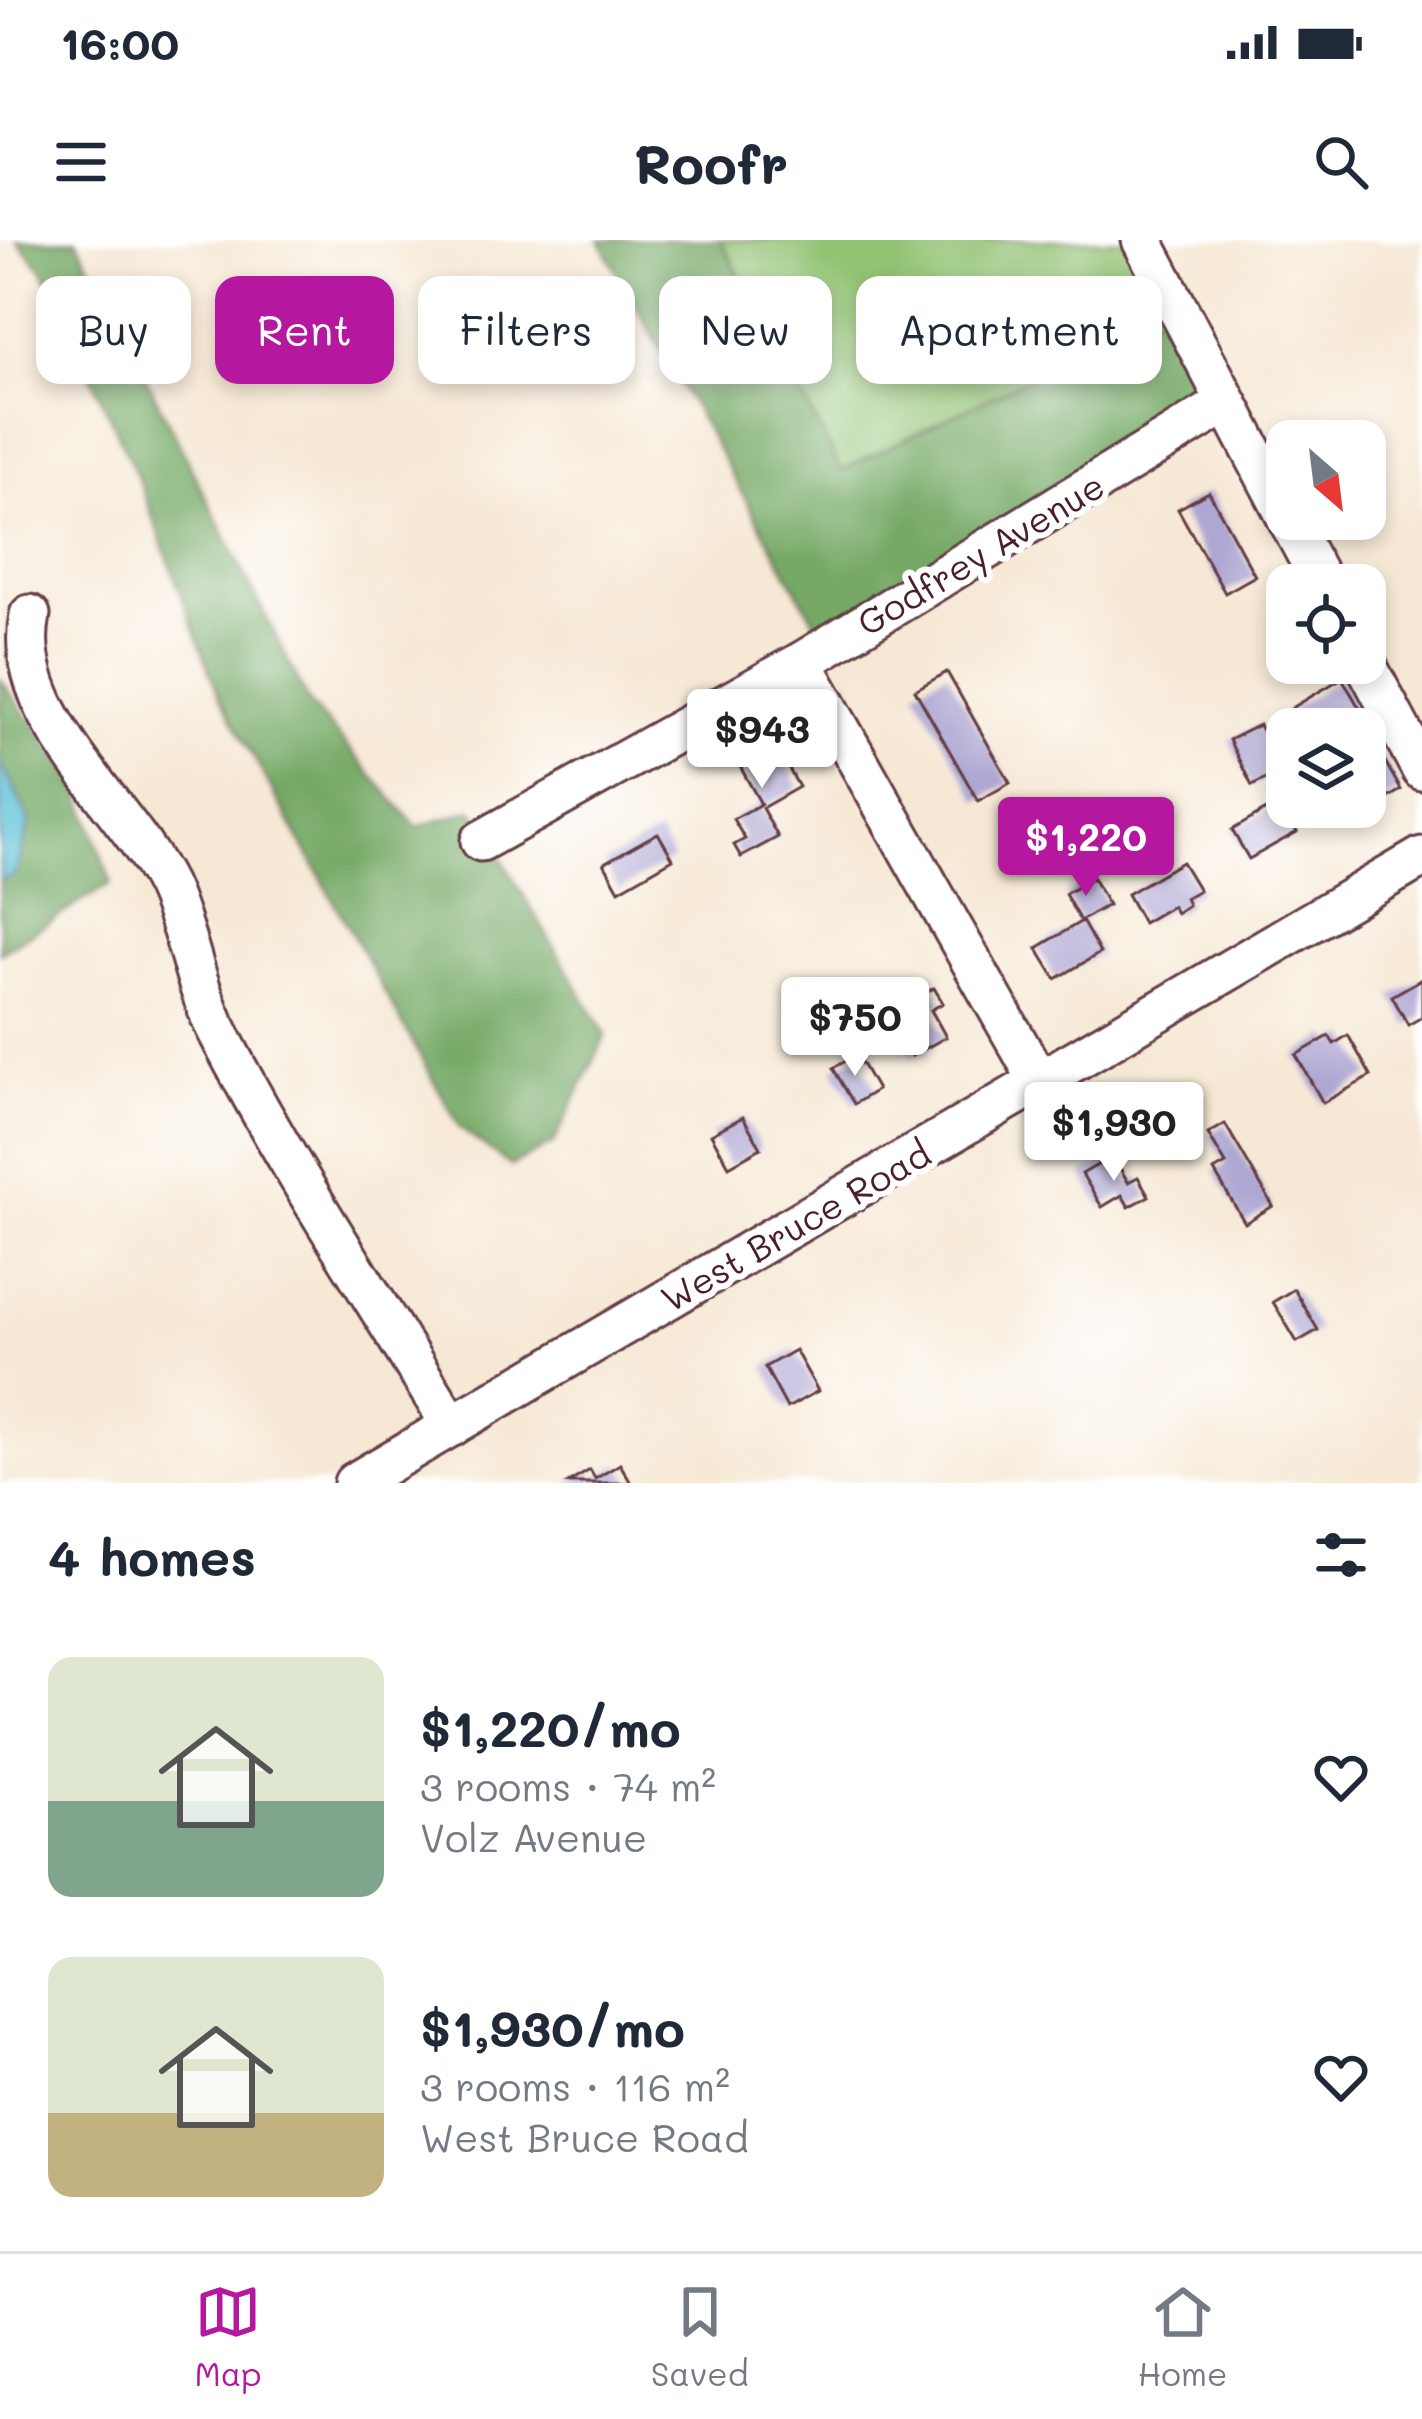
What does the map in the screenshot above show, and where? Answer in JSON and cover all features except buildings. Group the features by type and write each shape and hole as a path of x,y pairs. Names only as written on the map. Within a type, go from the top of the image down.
{"street":[{"path":"1142,240 1266,479"},
{"name":"Godfrey Avenue","path":"481,841 802,662 1226,404"},
{"path":"29,616 25,639 33,678 60,730 149,854 167,888 219,1033 452,1426"},
{"path":"802,662 1039,1082"},
{"path":"1376,684 1422,770"},
{"name":"West Bruce Road","path":"374,1478 452,1426 1422,857"}],"green space":[{"path":"17,240 77,240 95,276 46,276"},
{"path":"599,240 721,240 740,276 659,276 659,346 635,304 635,276 619,276"},
{"path":"721,240 1125,240 1144,276 856,276 856,384 1017,384 841,471 796,384 832,384 832,276 740,276"},
{"path":"1162,312 1211,403 821,633 680,384 796,384 841,471 1017,384 1162,384"},
{"path":"95,384 149,384 309,703 417,827 473,810 606,1035 554,1143 511,1166 461,1129 219,695 139,481"},
{"path":"0,679 76,781 111,883 0,953"}],"water":[{"path":"0,760 30,822 16,874 0,881"}]}
